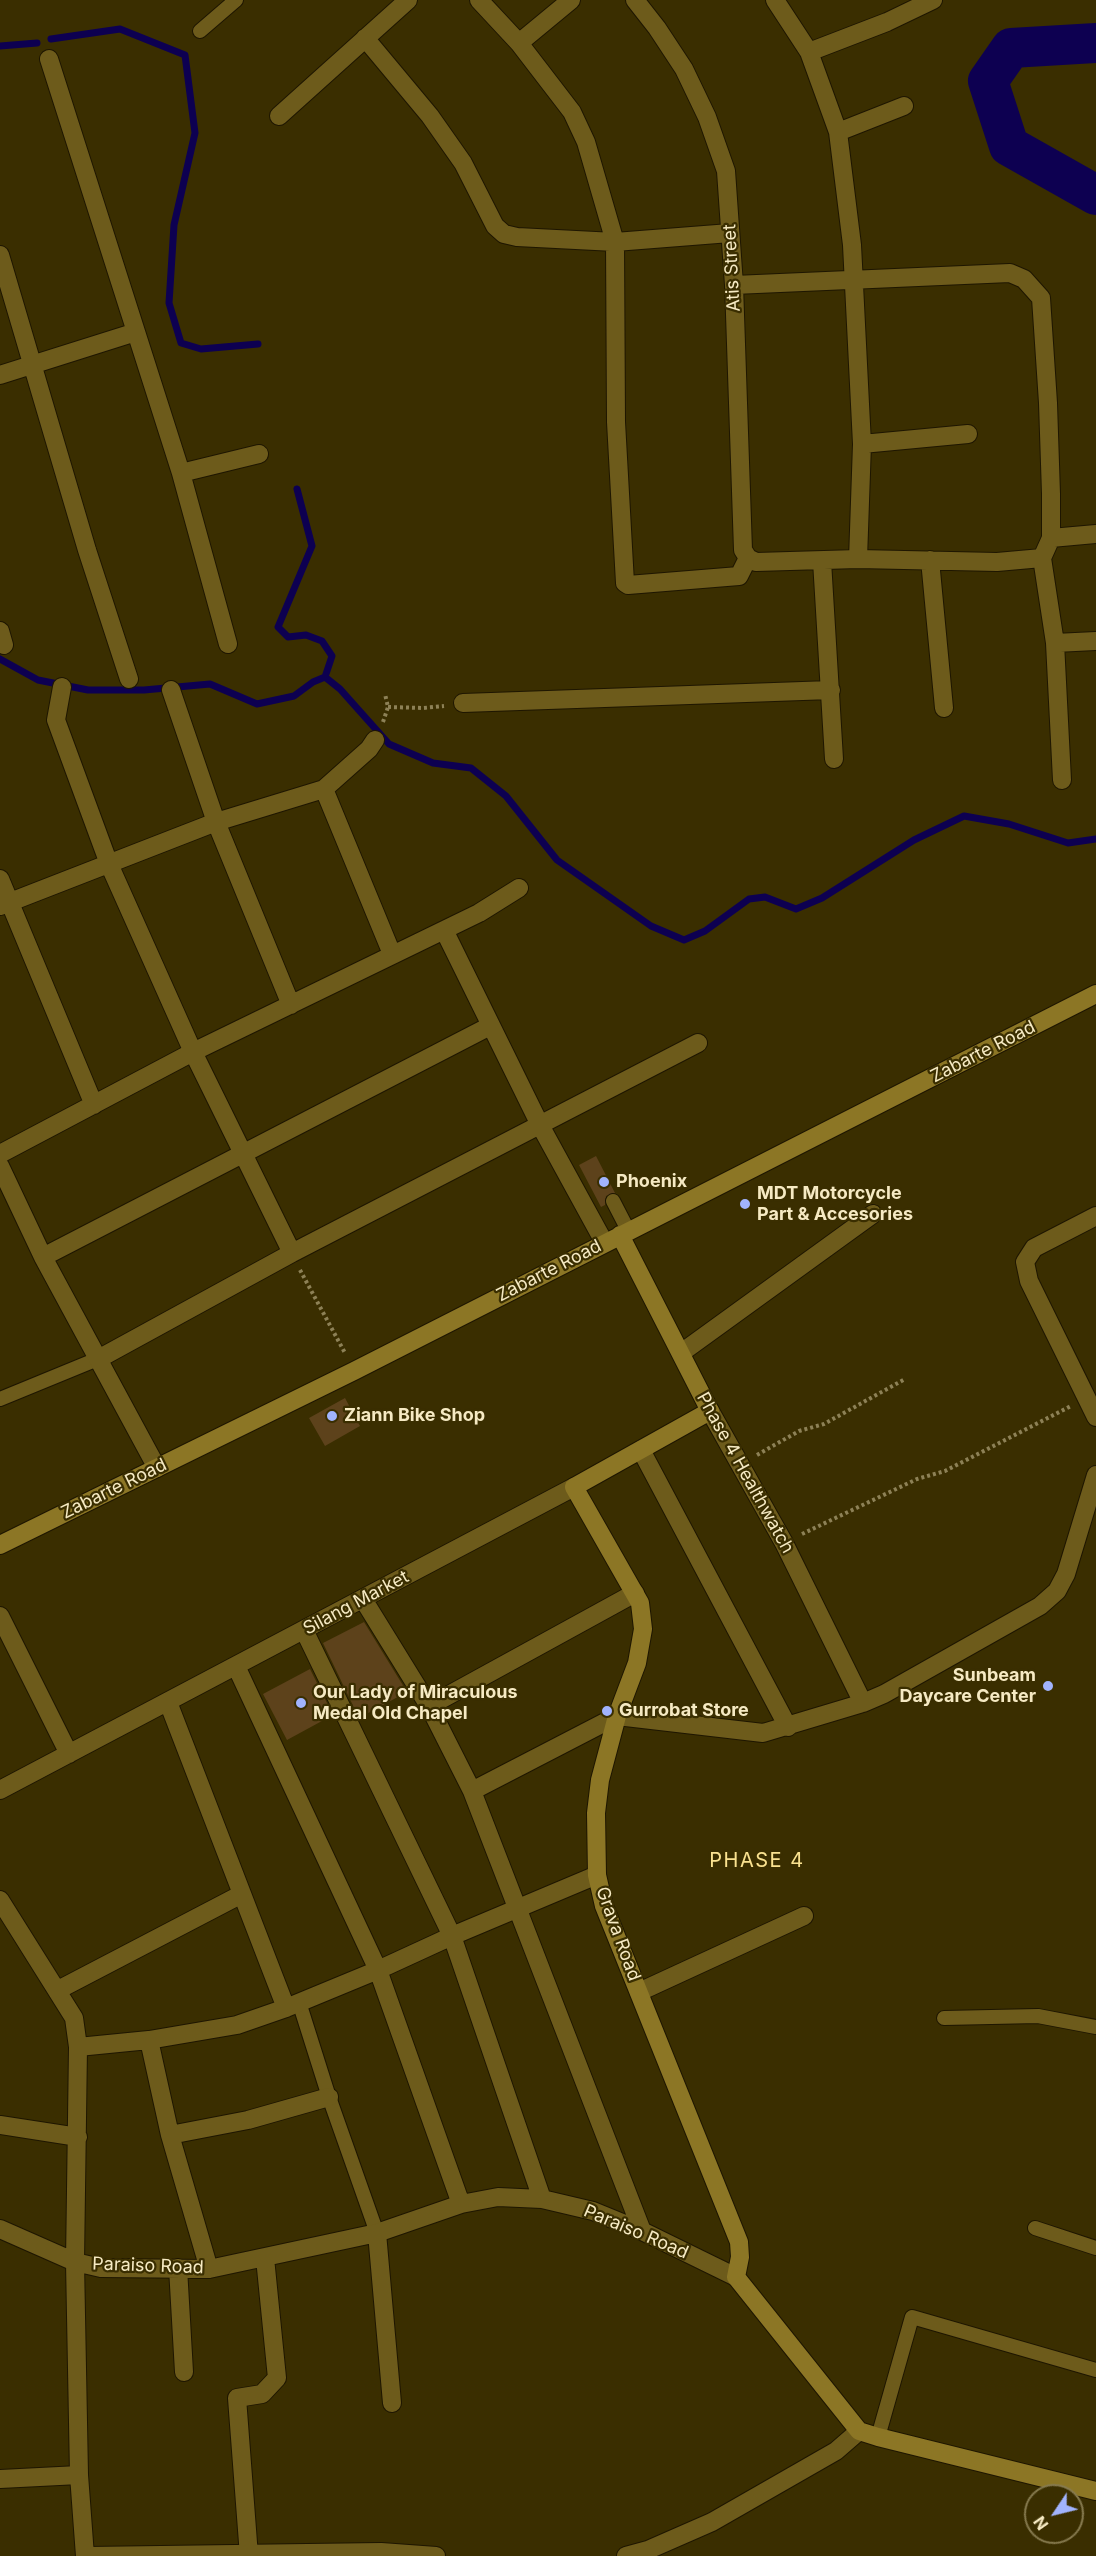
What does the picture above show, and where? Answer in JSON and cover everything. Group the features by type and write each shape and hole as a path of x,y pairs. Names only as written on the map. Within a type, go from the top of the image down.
{"street":[{"path":"279,116 408,0"},
{"path":"480,0 519,43 572,112 586,142 615,242 616,422 625,583 628,585 740,576 748,558 756,562 858,559 997,561 1042,558"},
{"path":"519,43 571,0"},
{"name":"Atis Street","path":"635,0 684,69 707,117 726,171 734,285 743,550 748,558"},
{"path":"775,0 809,52 838,132 852,245 862,444 858,559"},
{"path":"809,52 887,22 933,0"},
{"path":"365,39 430,116 463,163 495,226 504,234 517,237 615,242 730,233"},
{"path":"49,58 181,473 228,644"},
{"path":"838,132 904,106"},
{"path":"0,257 87,550 129,679"},
{"path":"734,285 1010,273 1024,279 1041,298 1048,403 1051,538 1042,558 1055,643 1062,780"},
{"path":"0,375 136,332"},
{"path":"862,444 968,434"},
{"path":"181,473 260,454"},
{"path":"1051,538 1096,534"},
{"path":"930,560 944,708"},
{"path":"822,561 834,759"},
{"path":"1055,643 1096,641"},
{"path":"62,687 56,720 109,864 193,1052 292,1253"},
{"path":"171,690 216,822 291,1005"},
{"path":"463,703 831,690"},
{"path":"5,904 216,822 324,789 369,749 378,734"},
{"path":"324,789 392,954"},
{"path":"0,879 5,904 93,1105"},
{"path":"0,1154 193,1052 479,913 519,888"},
{"path":"444,930 540,1125 617,1236"},
{"name":"Zabarte Road","path":"0,1545 354,1371 1096,994"},
{"path":"44,1257 490,1026"},
{"path":"100,1358 292,1253 698,1043"},
{"path":"0,1166 44,1257 157,1468"},
{"path":"681,1353 873,1214"},
{"path":"1095,1220 1034,1248 1025,1263 1029,1281 1096,1417"},
{"name":"Phase 4 Healthwatch","path":"617,1236 868,1701"},
{"name":"Silang Market","path":"0,1790 574,1487 710,1411"},
{"path":"641,1450 788,1727"},
{"path":"472,1791 617,1716 752,1732 773,1731 868,1701 1040,1606 1057,1592 1066,1574 1096,1475"},
{"name":"Grava Road","path":"574,1487 640,1603 643,1629 637,1663 617,1716 600,1780 596,1813 597,1875 604,1905 739,2242 740,2257 736,2277"},
{"path":"429,1706 635,1593"},
{"path":"363,1599 429,1706 472,1791 642,2231"},
{"path":"0,1616 69,1754"},
{"path":"304,1630 452,1936 542,2199"},
{"path":"236,1666 378,1970 461,2204"},
{"path":"168,1702 242,1894 293,2005"},
{"path":"78,2048 149,2040 237,2025 378,1970 597,1875"},
{"path":"58,1990 242,1894"},
{"path":"0,1901 74,2018 78,2048 75,2262 80,2475 86,2556 249,2556 381,2552 436,2556"},
{"path":"639,1992 804,1916"},
{"path":"149,2040 170,2135 209,2269"},
{"path":"170,2135 248,2120 329,2097"},
{"path":"0,2125 78,2138"},
{"name":"Paraiso Road","path":"0,2229 75,2262 101,2268 209,2269 377,2233 461,2204 498,2197 542,2199 593,2211 642,2231 736,2277 860,2431"},
{"path":"377,2233 392,2403"},
{"path":"249,2556 237,2398 262,2394 277,2378 265,2258"},
{"path":"178,2268 184,2372"},
{"path":"626,2556 648,2550 712,2522 836,2451 860,2431 1096,2492"},
{"path":"0,2478 80,2475"},
{"path":"70,2556 77,2556"}],"lane":[{"path":"200,31 236,0"},
{"path":"613,1201 617,1236"},
{"path":"0,1399 100,1358"},
{"path":"293,2005 329,2097 377,2233"},
{"path":"944,2018 1038,2016 1096,2027"},
{"path":"1035,2228 1096,2248"},
{"path":"878,2437 912,2317 1096,2370"}],"path":[{"path":"378,734 388,707 385,694"},
{"path":"388,707 423,708 463,703"},
{"path":"292,1253 354,1371"},
{"path":"741,1464 799,1431 824,1424 905,1379"},
{"path":"784,1543 917,1479 945,1471 1088,1397"}],"building":[{"path":"596,1156 615,1193 606,1196 605,1205 601,1207 579,1165"},
{"path":"345,1398 360,1426 325,1446 309,1418"},
{"path":"364,1622 407,1692 359,1718 323,1643"},
{"name":"Our Lady of Miraculous Medal Old Chapel","path":"310,1669 333,1715 287,1740 263,1694"}],"waterway":[{"path":"51,39 120,29 185,55 195,133 174,225 169,303 181,343 201,349 258,344"},
{"path":"0,46 37,43"},
{"path":"1096,43 1011,48 988,81 1009,146 1096,195"},
{"path":"0,659 38,680 88,690 144,690 210,684 257,704 294,696 313,682 325,677 332,656 322,641 306,635 288,637 278,627 312,546 297,489"},
{"path":"325,677 340,689 389,744 433,763 471,768 506,796 557,860 651,926 684,940 705,931 749,899 765,897 796,909 822,898 914,840 964,816 1009,824 1068,843 1096,839"}],"place":[{"name":"Phoenix","path":"604,1182"},
{"name":"MDT Motorcycle Part & Accesories","path":"745,1204"},
{"name":"Ziann Bike Shop","path":"332,1416"},
{"name":"Sunbeam Daycare Center","path":"1048,1686"},
{"name":"Our Lady of Miraculous Medal Old Chapel","path":"301,1703"},
{"name":"Gurrobat Store","path":"607,1711"}],"district":[{"name":"PHASE 4","path":"757,1861"}]}
